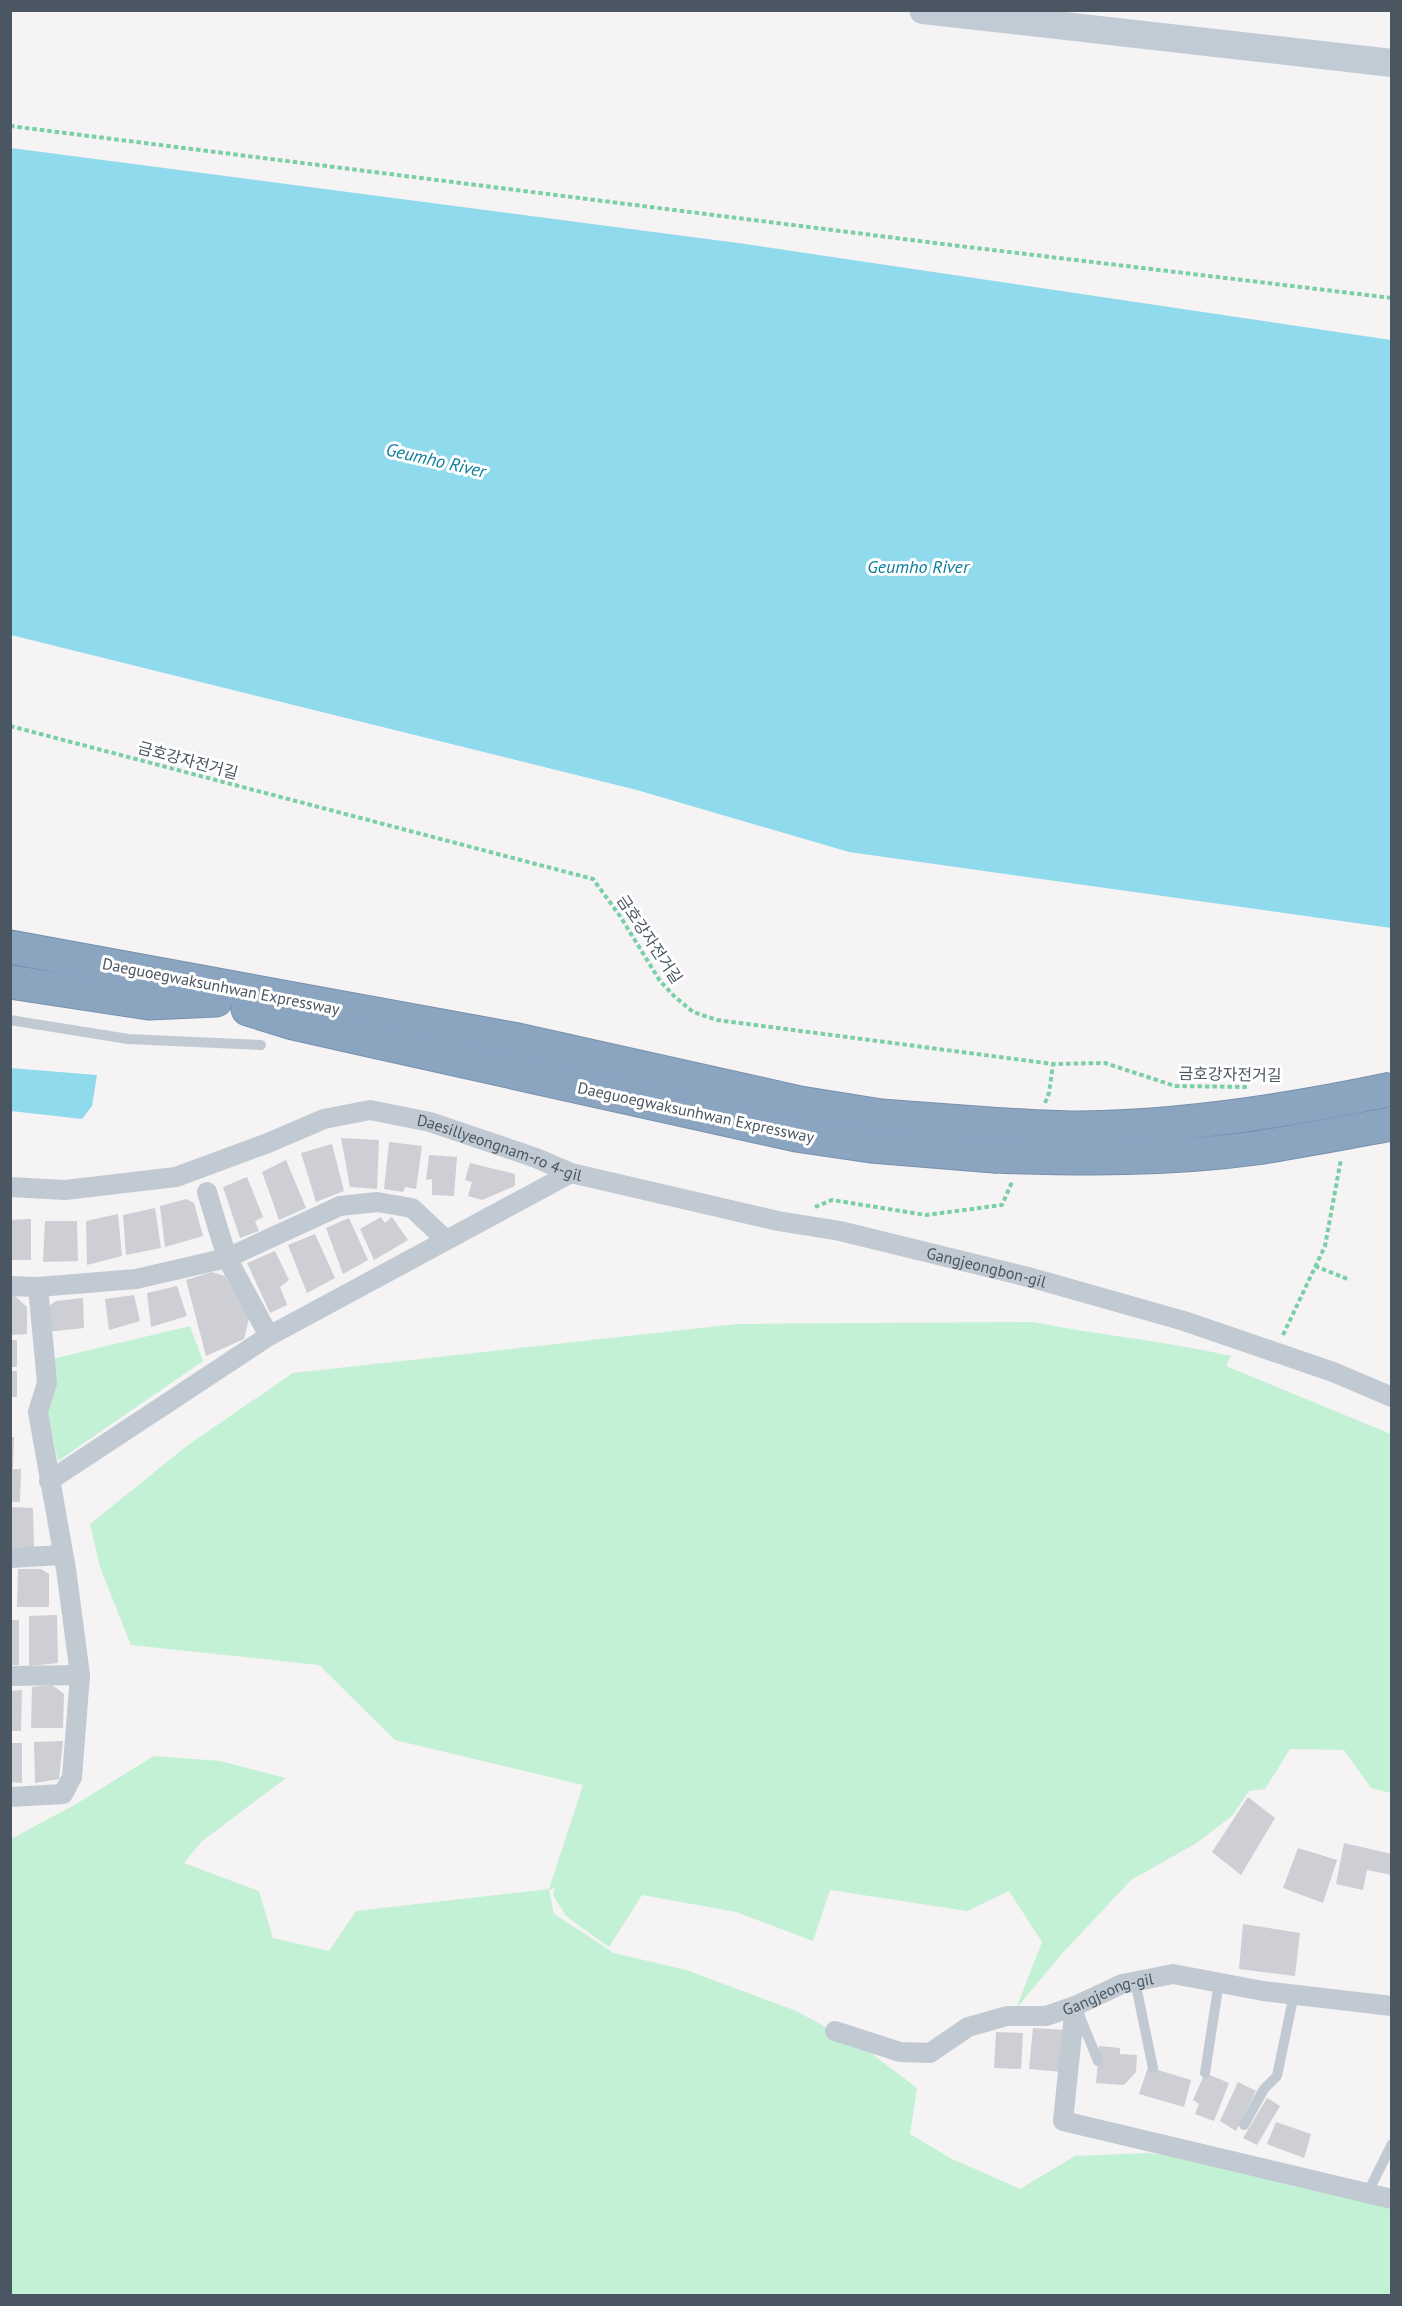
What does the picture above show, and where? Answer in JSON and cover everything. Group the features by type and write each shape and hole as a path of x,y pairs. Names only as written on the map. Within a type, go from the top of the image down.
{"highway":[{"path":"10,924 209,966 249,989"},
{"name":"Daeguoegwaksunhwan Expressway","path":"10,947 249,989 297,1012 506,1070 796,1135 871,1146 998,1140 1081,1128 1252,1114 1392,1089"},
{"name":"Daeguoegwaksunhwan Expressway","path":"10,966 297,1012 518,1040 800,1103 881,1116 998,1140 1068,1159 1145,1157 1254,1148 1392,1124"},
{"path":"10,982 149,1003 216,1000"}],"main road":[{"path":"923,10 1392,63"}],"street":[{"name":"Daesillyeongnam-ro 4-gil","path":"10,1187 65,1190 176,1177 203,1180 268,1143 324,1119 370,1110 430,1122 536,1158 571,1173"},
{"name":"Daesillyeongnam-ro 4-gil","path":"49,1481 269,1336 571,1173"},
{"name":"Gangjeongbon-gil","path":"571,1173 778,1221 840,1231 1032,1278 1184,1321 1333,1372 1392,1397"},
{"path":"203,1180 227,1258 269,1336"},
{"path":"10,1286 38,1287 136,1279 227,1258 340,1206 376,1202 412,1208 446,1239"},
{"path":"10,1797 63,1794 72,1777 81,1675 38,1412 47,1383 38,1287"},
{"path":"10,1558 63,1555"},
{"path":"10,1676 81,1675"},
{"name":"Gangjeong-gil","path":"834,2031 900,2052 930,2053 968,2027 1007,2016 1046,2016 1076,2006 1122,1984 1173,1974 1294,1994 1392,2006"},
{"path":"1076,2006 1063,2121 1392,2199"}],"lane":[{"path":"10,1020 128,1039 261,1045"},
{"path":"1135,1981 1153,2068"},
{"path":"1205,2073 1219,1982"},
{"path":"1244,2125 1264,2089 1277,2076 1294,1994"},
{"path":"1076,2006 1098,2061"},
{"path":"1367,2193 1392,2144"}],"path":[{"path":"10,126 951,245 1392,298"},
{"name":"금호강자전거길","path":"10,726 593,879 620,916 660,981 693,1012 717,1020 1053,1064 1105,1063 1175,1086 1252,1087"},
{"path":"1275,1352 1324,1246 1342,1153"},
{"path":"1315,1266 1350,1280"}],"green space":[{"path":"1032,1322 1231,1356 1226,1366 1391,1434 1391,1793 1371,1788 1344,1750 1290,1749 1265,1789 1249,1791 1232,1816 1195,1844 1131,1880 1059,1957 1016,2009 1042,1942 1009,1891 967,1911 830,1890 813,1941 736,1912 642,1895 609,1947 566,1916 553,1895 555,1888 549,1890 554,1914 614,1953 686,1970 794,2010 860,2045 917,2088 910,2134 952,2159 1020,2189 1075,2156 1147,2153 1299,2167 1294,2183 1391,2205 1391,2295 11,2296 11,1839 76,1804 154,1756 220,1761 286,1778 201,1842 184,1863 259,1891 273,1938 329,1951 356,1911 549,1889 583,1785 395,1740 319,1665 131,1645 100,1567 90,1524 188,1445 293,1373 737,1324"},
{"path":"190,1326 203,1361 58,1461 47,1410 48,1360"}],"water":[{"name":"Geumho River","path":"11,148 738,243 1391,340 1391,928 849,852 637,790 11,635"},
{"path":"10,1068 97,1075 92,1106 82,1119 11,1111"}],"building":[{"path":"341,1138 379,1140 377,1189 350,1187"},
{"path":"389,1142 422,1146 416,1189 405,1187 403,1192 384,1189"},
{"path":"332,1144 344,1191 316,1202 301,1153"},
{"path":"429,1155 457,1157 454,1196 432,1195 432,1179 426,1180"},
{"path":"286,1160 306,1208 279,1220 262,1172"},
{"path":"470,1163 515,1174 515,1186 482,1200 468,1196 472,1182 465,1180"},
{"path":"247,1177 263,1217 255,1221 259,1231 240,1238 223,1187"},
{"path":"186,1199 194,1203 203,1236 165,1247 160,1206"},
{"path":"155,1208 161,1248 126,1255 123,1215"},
{"path":"118,1214 122,1256 87,1265 86,1221"},
{"path":"381,1217 385,1223 392,1217 408,1240 374,1260 360,1229"},
{"path":"349,1218 368,1260 343,1274 326,1228"},
{"path":"31,1219 31,1260 10,1260 10,1220"},
{"path":"45,1221 77,1221 78,1261 43,1262"},
{"path":"315,1234 335,1278 307,1293 288,1245"},
{"path":"275,1251 289,1280 280,1287 287,1305 270,1313 247,1263"},
{"path":"212,1272 225,1276 249,1318 244,1339 206,1356 186,1280"},
{"path":"177,1286 187,1316 151,1327 147,1293"},
{"path":"10,1295 14,1295 27,1307 27,1334 10,1335"},
{"path":"134,1295 140,1321 109,1330 105,1299"},
{"path":"83,1298 84,1328 46,1332 46,1308 56,1301"},
{"path":"10,1340 17,1340 17,1367 10,1367"},
{"path":"10,1371 17,1371 17,1397 10,1397"},
{"path":"10,1437 14,1437 13,1468 10,1468"},
{"path":"10,1469 21,1469 20,1502 10,1502"},
{"path":"10,1507 33,1508 34,1547 10,1548"},
{"path":"18,1569 41,1569 49,1574 49,1607 17,1607"},
{"path":"57,1615 58,1663 29,1666 29,1616"},
{"path":"10,1620 19,1620 19,1665 10,1665"},
{"path":"52,1685 64,1694 63,1728 31,1728 32,1687"},
{"path":"22,1690 21,1731 10,1731 10,1691"},
{"path":"63,1741 59,1779 35,1783 34,1742"},
{"path":"10,1743 22,1743 22,1783 10,1782"},
{"path":"1248,1797 1275,1818 1241,1875 1212,1852"},
{"path":"1344,1843 1392,1854 1392,1875 1367,1870 1363,1890 1336,1884"},
{"path":"1298,1848 1337,1860 1323,1903 1283,1888"},
{"path":"1243,1924 1300,1933 1295,1976 1239,1969"},
{"path":"1033,2028 1066,2030 1063,2072 1029,2069"},
{"path":"996,2032 1023,2033 1021,2069 994,2068"},
{"path":"1099,2046 1120,2048 1120,2054 1137,2055 1136,2072 1124,2085 1096,2083"},
{"path":"1148,2067 1191,2080 1184,2107 1139,2094"},
{"path":"1205,2073 1229,2083 1214,2121 1195,2114 1199,2104 1193,2100"},
{"path":"1238,2082 1256,2091 1236,2131 1220,2121"},
{"path":"1267,2098 1280,2106 1257,2145 1243,2138"},
{"path":"1276,2122 1311,2134 1304,2158 1267,2144"}]}
